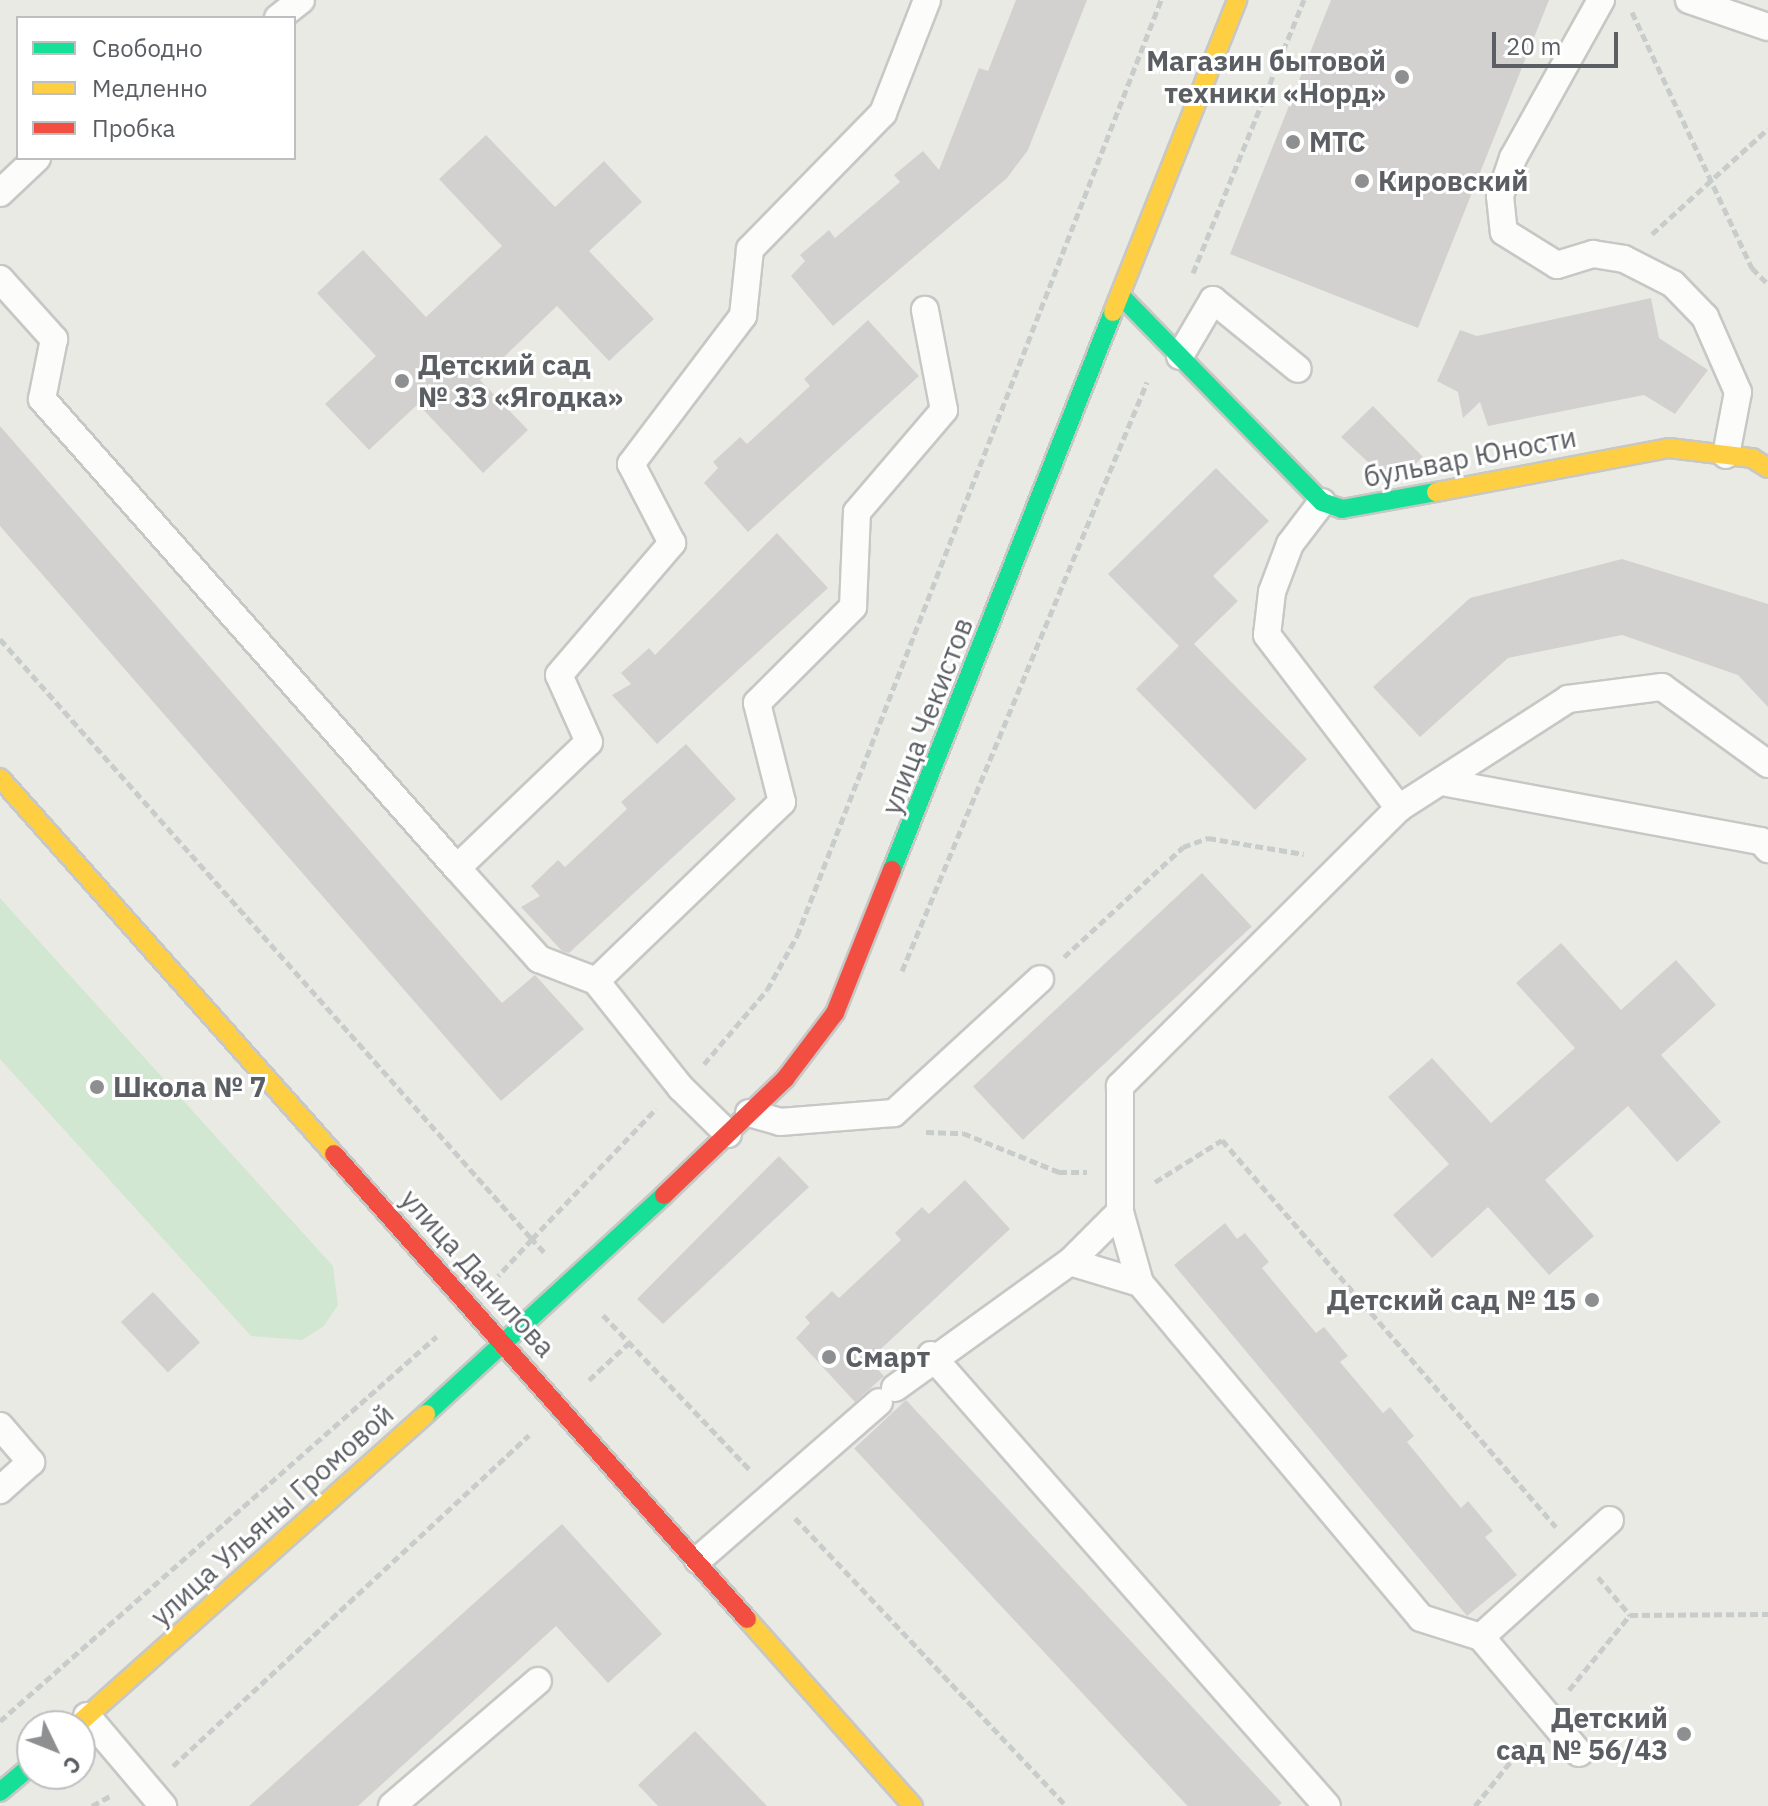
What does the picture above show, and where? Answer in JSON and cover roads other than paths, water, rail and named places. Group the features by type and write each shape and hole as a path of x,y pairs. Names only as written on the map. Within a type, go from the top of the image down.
{"street":[{"name":"улица Чекистов","path":"505,1346 728,1134 810,1049 865,952 1237,0"},
{"path":"1122,297 1322,502"},
{"name":"бульвар Юности","path":"1322,502 1342,509 1381,506 1669,448 1753,460"},
{"name":"улица Данилова","path":"0,778 698,1560 913,1806"},
{"name":"улица Ульяны Громовой","path":"94,1710 505,1346"},
{"path":"0,1792 16,1778"}],"lane":[{"path":"281,16 301,0"},
{"path":"457,868 589,742 559,675 672,543 631,464 743,316 750,249 883,113 927,0"},
{"path":"1601,0 1513,158 1500,196 1504,232 1557,265 1593,254 1624,259 1673,284 1705,317 1724,352 1738,392 1753,460"},
{"path":"1689,0 1768,27"},
{"path":"0,193 35,160"},
{"path":"0,279 54,339 42,399 539,959 596,981 681,1088 728,1134"},
{"path":"1180,356 1213,300 1298,369"},
{"path":"596,981 782,802 757,703 853,607 857,512 944,410 925,310"},
{"path":"1322,502 1290,544 1272,592 1267,635 1399,808"},
{"path":"1579,1753 1481,1637 1421,1618 1140,1283 1120,1212 1117,1172 1120,1086 1352,860 1399,808 1447,783 1568,699 1662,687 1768,764"},
{"path":"1447,783 1761,841 1768,849"},
{"path":"749,1113 780,1122 894,1113 1040,979"},
{"path":"698,1560 931,1355 1070,1262 1120,1212"},
{"path":"1070,1262 1140,1283"},
{"path":"931,1355 1327,1806"},
{"path":"0,1426 31,1462 0,1490"},
{"path":"1481,1637 1578,1553 1610,1520"},
{"path":"392,1806 538,1681"},
{"path":"96,1735 156,1797"}],"place":[{"name":"Магазин бытовой техники «Норд»","path":"1402,77"},
{"name":"МТС","path":"1293,142"},
{"name":"Кировский","path":"1362,181"},
{"name":"Детский сад № 33 «Ягодка»","path":"402,381"},
{"name":"Школа № 7","path":"97,1087"},
{"name":"Детский сад № 15","path":"1592,1300"},
{"name":"Смарт","path":"829,1357"},
{"name":"Детский сад № 56/43","path":"1684,1734"}]}
